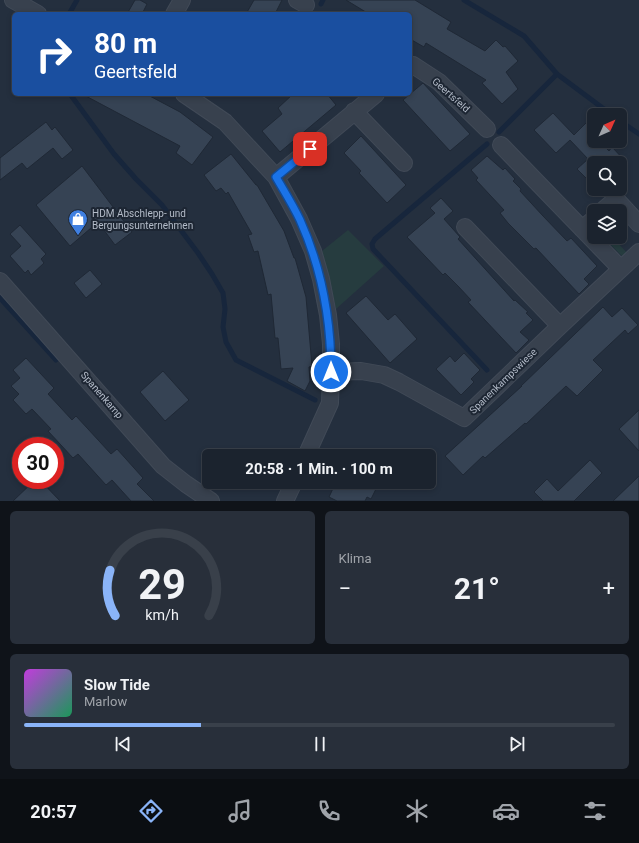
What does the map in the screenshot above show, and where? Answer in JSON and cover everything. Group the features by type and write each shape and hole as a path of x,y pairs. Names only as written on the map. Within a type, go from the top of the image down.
{"street":[{"path":"13,0 34,12"},
{"path":"175,12 182,0"},
{"name":"Geertsfeld","path":"412,66 439,82 487,129"},
{"path":"187,96 225,122 276,177 299,219 312,251 321,279 328,315 331,344 331,372 330,403 309,449"},
{"path":"276,177 373,96"},
{"path":"354,111 404,163"},
{"path":"501,145 621,269"},
{"path":"610,204 616,199 621,204"},
{"path":"627,211 639,224"},
{"path":"582,229 587,225"},
{"path":"465,227 560,326"},
{"name":"Spanenkampswiese","path":"331,372 361,371 384,375 464,418 639,252"},
{"name":"Spanenkamp","path":"0,281 164,466 186,484 211,501"},
{"path":"285,501 291,489"}],"green space":[{"path":"348,230 384,266 336,309 322,251"},
{"path":"610,244 619,244 628,254 624,258"}],"building":[{"path":"135,0 140,0 147,4 143,12 128,12"},
{"path":"254,0 282,0 276,12 247,12"},
{"path":"346,0 415,0 451,22 447,29 485,51 496,40 503,47 505,46 518,61 506,72 518,89 502,104 482,83 486,80 426,43 424,47 412,40 412,12 366,12"},
{"path":"423,83 470,134 450,151 403,100 408,96 412,96 412,92"},
{"path":"86,96 150,96 180,112 213,137 192,165 176,153 180,146"},
{"path":"291,96 329,96 336,105 280,152 262,131 282,114 278,108"},
{"path":"553,113 574,135 586,123 587,148 606,148 609,151 613,148 620,156 587,156 587,158 570,140 556,153 534,130"},
{"path":"46,122 52,130 55,127 73,150 62,159 53,148 27,169 22,163 0,180 0,158"},
{"path":"361,136 406,185 387,203 359,173 361,171 344,153"},
{"path":"231,154 257,185 284,231 295,258 306,297 312,366 309,367 310,381 305,391 287,381 293,368 281,369 278,338 275,338 271,294 268,295 258,251 254,252 248,235 252,234 228,192 226,194 221,188 216,191 204,175"},
{"path":"487,156 503,170 505,168 515,179 513,181 521,189 520,191 543,216 567,241 571,238 597,266 584,279 589,284 579,294 536,248 534,249 508,223 500,213 504,210 476,180 478,178 471,170"},
{"path":"587,160 587,179 577,169"},
{"path":"82,166 132,232 115,245 98,222 70,246 36,205"},
{"path":"441,198 453,211 444,219 460,237 458,239 514,301 515,300 528,312 526,313 533,320 520,332 529,340 516,353 468,302 471,300 458,286 445,273 443,275 407,237 435,213 430,208"},
{"path":"20,225 46,254 41,259 44,263 31,275 28,270 25,273 10,256 21,246 10,234"},
{"path":"90,270 102,284 86,298 74,283"},
{"path":"366,296 388,320 395,314 417,339 390,363 346,313"},
{"path":"603,307 612,317 622,308 638,325 628,334 625,330 593,360 603,370 577,396 566,386 526,424 525,423 485,458 483,456 463,475 445,456 522,386"},
{"path":"464,353 480,370 471,379 474,382 461,395 436,369 450,356 455,362"},
{"path":"26,358 54,388 48,394 72,420 76,416 111,454 117,449 143,478 137,484 154,501 131,501 112,480 106,485 78,454 73,458 64,448 64,437 54,437 48,431 51,429 32,409 26,414 13,400 19,394 11,386 20,378 13,370"},
{"path":"163,371 189,400 165,421 140,392"},
{"path":"639,410 639,451 619,429"},
{"path":"590,460 602,473 574,501 543,501 534,492 547,479 558,491"},
{"path":"639,476 639,501 613,501"},
{"path":"26,489 49,489 60,501 13,501"},
{"path":"333,489 376,489 371,499 367,497 365,501 337,501 329,497"}],"waterway":[{"path":"70,12 77,0"},
{"path":"321,4 323,0"},
{"path":"464,0 524,36 557,74 499,132"},
{"path":"557,74 603,108"},
{"path":"71,96 114,154 162,205 212,274 223,293 225,309 223,327 226,342 236,360 315,400"},
{"path":"627,126 639,134"},
{"path":"487,144 375,239 372,244 373,249 487,370"},
{"path":"0,298 56,360"}],"place":[{"name":"HDM Abschlepp- und Bergungsunternehmen","path":"78,236"}],"route":[{"path":"310,149 276,177 299,219 321,279 328,315 331,344 331,372"}]}
